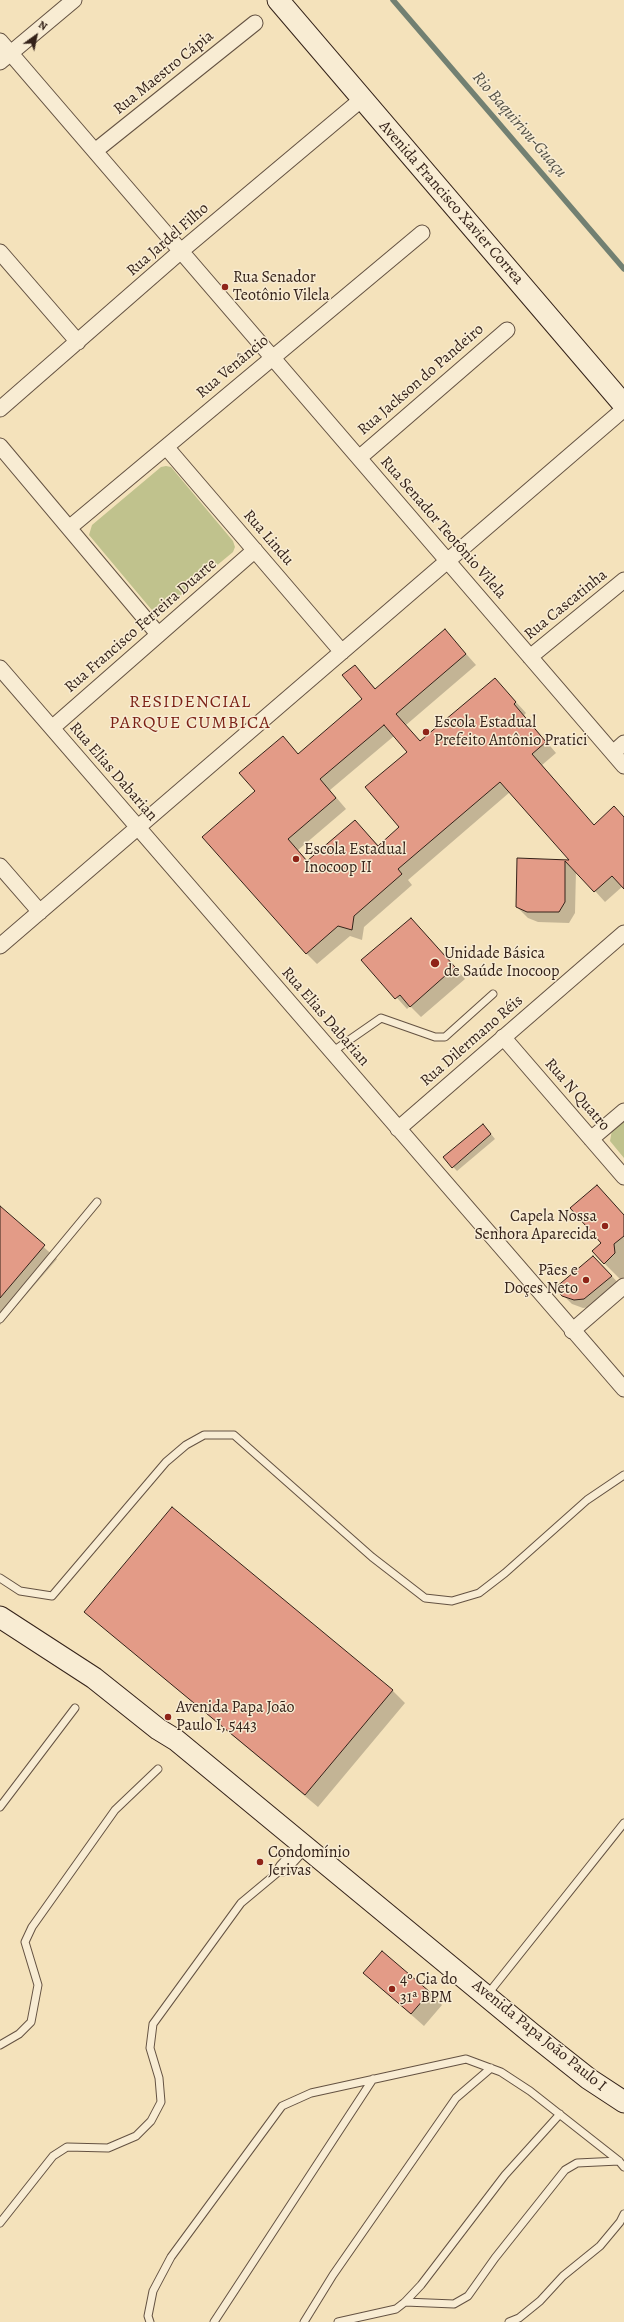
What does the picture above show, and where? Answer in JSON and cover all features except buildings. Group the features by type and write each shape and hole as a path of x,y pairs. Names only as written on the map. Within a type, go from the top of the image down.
{"main road":[{"name":"Avenida Francisco Xavier Correa","path":"278,0 624,405"},
{"name":"Avenida Papa João Paulo I","path":"0,1617 94,1678 158,1729 176,1740 589,2079 624,2102"}],"street":[{"path":"5,58 74,0"},
{"name":"Rua Maestro Cápia","path":"95,151 256,22"},
{"name":"Rua Senador Teotônio Vilela","path":"0,41 5,58 95,151 530,657 618,748 624,766"},
{"name":"Rua Jardel Filho","path":"0,409 181,252 362,99"},
{"name":"Rua Venâncio","path":"69,528 422,233"},
{"path":"0,252 78,342"},
{"name":"Rua Jackson do Pandeiro","path":"359,458 507,330"},
{"path":"0,946 624,409"},
{"path":"0,446 158,634"},
{"name":"Rua Lindu","path":"166,448 342,652"},
{"name":"Rua Francisco Ferreira Duarte","path":"52,728 254,550"},
{"name":"Rua Cascatinha","path":"530,657 624,580"},
{"name":"Rua Elias Dabarian","path":"0,668 572,1331 624,1389"},
{"path":"0,866 40,912"},
{"name":"Rua Dilermano Réis","path":"398,1129 624,933"},
{"name":"Rua N Quatro","path":"503,1037 624,1177"},
{"path":"591,1139 624,1111"},
{"path":"572,1331 624,1286"},
{"path":"283,1868 304,1845"}],"lane":[{"path":"332,1052 381,1018 435,1037 445,1037 493,994"},
{"path":"0,1319 97,1202"},
{"path":"0,1578 20,1592 52,1596 166,1462 186,1445 204,1435 234,1435 372,1557 425,1598 452,1601 479,1593 505,1573 587,1500 622,1477"},
{"path":"0,1807 75,1708"},
{"path":"0,2045 19,2034 31,2022 38,1986 25,1942 32,1927 115,1810 158,1768"},
{"path":"486,1995 624,1823"},
{"path":"0,2223 54,2156 67,2147 108,2148 136,2136 151,2121 161,2102 159,2078 150,2048 153,2024 241,1903 283,1868"},
{"path":"150,2322 148,2316 153,2291 171,2257 282,2106 311,2093 466,2059 501,2072 560,2114 619,2161 624,2167"},
{"path":"304,2322 334,2274 456,2098 491,2068"},
{"path":"214,2322 373,2079"},
{"path":"338,2322 396,2309 405,2302 421,2285 505,2175 560,2114"},
{"path":"405,2302 454,2304 468,2296 495,2258 565,2170 577,2163 619,2161"},
{"path":"509,2322 519,2318 540,2301 563,2276 600,2246 620,2222 624,2214"}],"green space":[{"path":"161,467 171,467 233,541 235,547 233,552 162,611 156,613 89,535 92,525"},
{"path":"624,1120 624,1158 610,1141 612,1130"}],"waterway":[{"name":"Rio Baquirivu-Guaçu","path":"393,0 624,269"}],"place":[{"name":"Rua Senador Teotônio Vilela","path":"225,287"},
{"name":"Escola Estadual Prefeito Antônio Pratici","path":"426,732"},
{"name":"Escola Estadual Inocoop II","path":"296,859"},
{"name":"Unidade Básica de Saúde Inocoop","path":"435,963"},
{"name":"Capela Nossa Senhora Aparecida","path":"605,1226"},
{"name":"Pães e Doçes Neto","path":"586,1280"},
{"name":"Avenida Papa João Paulo I, 5443","path":"168,1717"},
{"name":"Condomínio Jerivas","path":"260,1862"},
{"name":"4º Cia do 31ª BPM","path":"392,1989"}],"district":[{"name":"RESIDENCIAL PARQUE CUMBICA","path":"190,713"}]}
